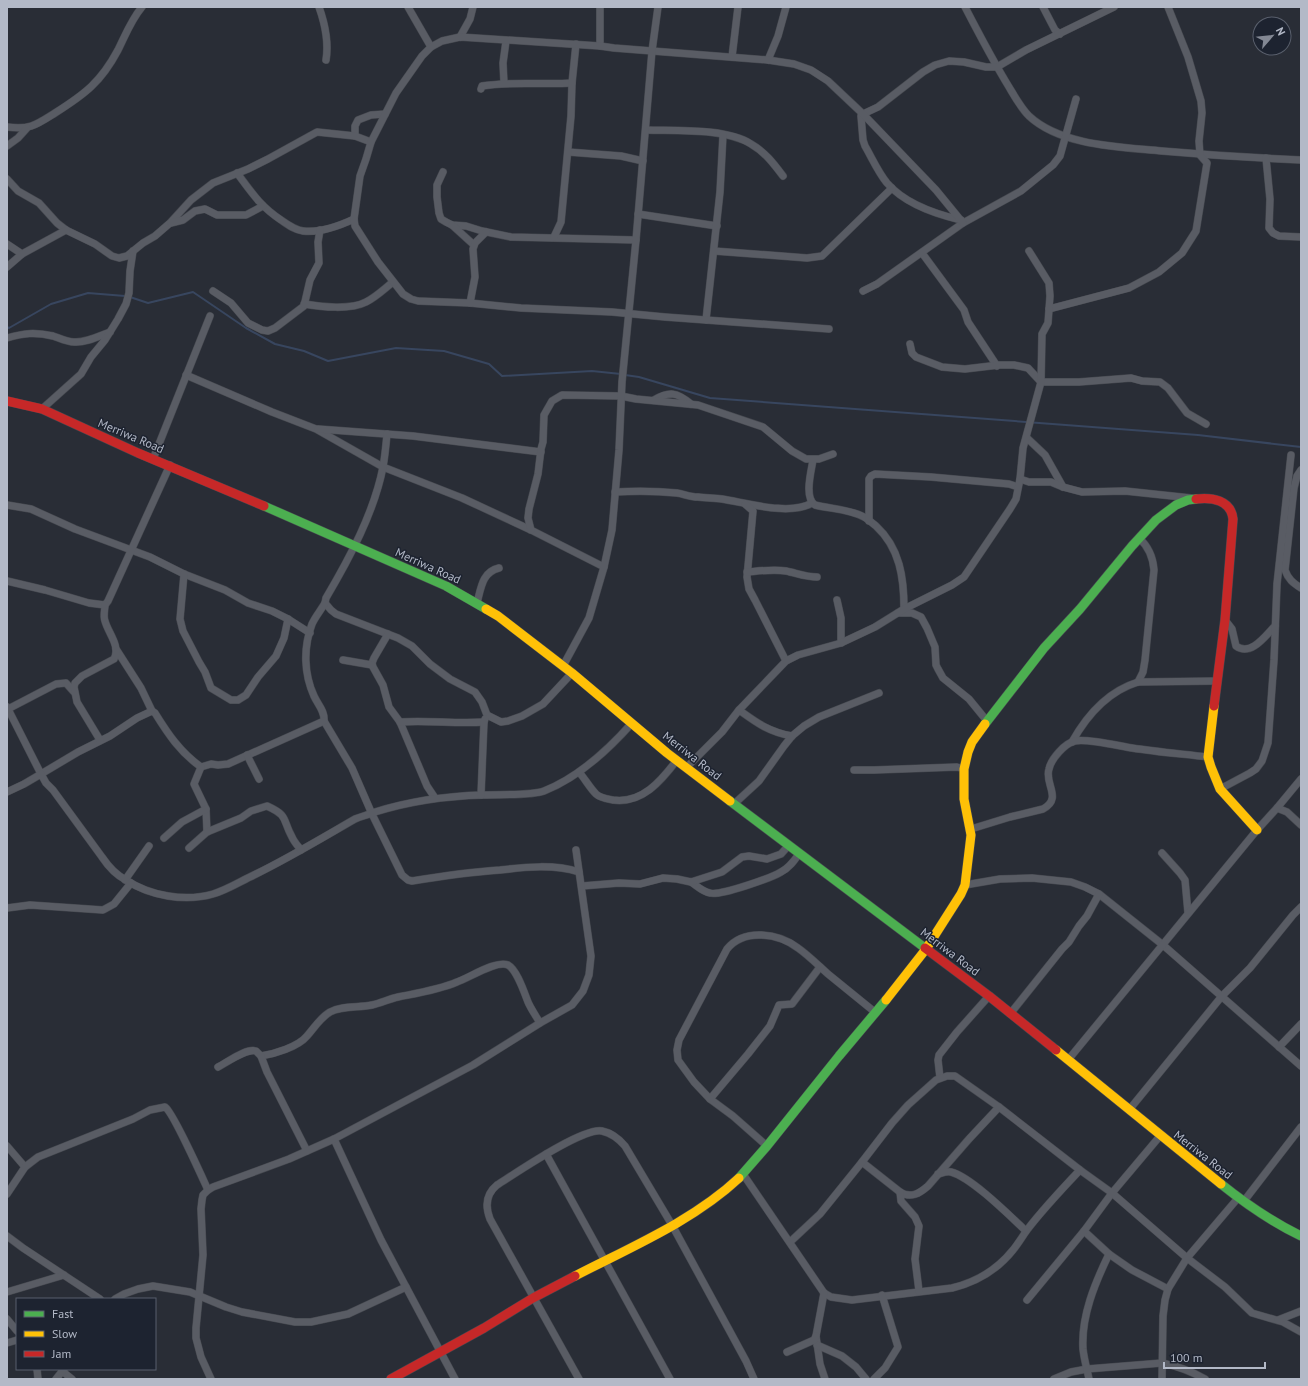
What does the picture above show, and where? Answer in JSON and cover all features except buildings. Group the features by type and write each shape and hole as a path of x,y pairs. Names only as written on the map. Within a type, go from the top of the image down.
{"street":[{"path":"7,146 18,138 27,128 54,114 82,96 101,77 118,50 130,25 142,7"},
{"path":"319,7 326,27 326,60"},
{"path":"408,7 431,47"},
{"path":"460,37 470,19 473,7"},
{"path":"600,7 600,46"},
{"path":"563,666 588,618 604,566 612,530 622,382 652,51 658,7"},
{"path":"732,57 738,7"},
{"path":"768,60 778,36 786,7"},
{"path":"965,7 997,67 1020,105 1038,124 1065,136 1105,146 1200,155 1301,160"},
{"path":"1043,7 1055,30 1060,34"},
{"path":"862,115 878,107 923,72 935,65 949,61 997,67 1026,50 1114,7"},
{"path":"1049,309 1129,288 1159,272 1182,253 1196,231 1206,163 1200,155 1199,141 1202,113 1201,101 1188,57 1168,7"},
{"path":"829,329 612,312 522,308 410,299 403,294 393,282 355,226 354,219 360,176 371,142 396,93 422,56 431,47 442,41 460,37 576,44 768,60 794,64 811,70 828,81 936,190 962,222"},
{"path":"504,83 503,64 506,40"},
{"path":"569,238 562,228 561,222 576,44"},
{"path":"481,89 482,86 504,83 547,84 572,82"},
{"path":"863,291 871,288 922,253 962,222 1016,194 1052,165 1060,156 1076,100"},
{"path":"355,136 355,126 358,120 371,115 385,114"},
{"path":"862,115 863,140 865,146 883,177 892,188 906,200 937,215 962,222"},
{"path":"7,127 27,128"},
{"path":"646,130 706,132 735,137 751,144 770,159 783,176"},
{"path":"7,179 18,191 39,203 66,230 95,244 112,256 119,258 127,256 170,223 192,200 213,182 268,159 318,131 355,136 371,142"},
{"path":"706,320 717,226 723,134"},
{"path":"568,152 622,156 643,161"},
{"path":"1266,158 1270,199 1270,228 1279,236 1301,238"},
{"path":"443,172 437,185 437,197 441,219 452,225 474,245"},
{"path":"237,173 254,197 263,206 285,223 298,230 311,232 354,219"},
{"path":"714,251 807,258 822,256 864,217 892,188"},
{"path":"170,223 183,220 195,211 206,208 217,214 246,215 263,206"},
{"path":"638,214 717,226"},
{"path":"554,237 561,222"},
{"path":"452,225 466,226 486,232 517,238 554,237 636,240"},
{"path":"7,267 22,254 66,230"},
{"path":"213,291 231,303 248,323 262,330 268,331 304,306 310,280 319,262 318,242 320,230"},
{"path":"470,303 475,277 473,252 474,245 486,232"},
{"path":"7,244 22,254"},
{"path":"42,410 82,374 91,357 110,332 126,304 129,293 133,251"},
{"path":"687,767 722,732 739,710 786,661 798,655 841,643 875,627 901,611 952,585 964,577 1010,509 1016,499 1020,479 1023,448 1027,438 1028,427 1041,382 1042,334 1048,323 1050,296 1049,283 1029,251"},
{"path":"922,253 964,310 968,322 997,366"},
{"path":"304,304 334,307 363,304 393,282"},
{"path":"153,459 210,316"},
{"path":"7,338 20,334 35,333 74,342 93,338 110,332"},
{"path":"910,344 912,353 916,357 942,367 965,369 1014,365 1028,368 1041,382 1079,382 1131,378 1142,381 1160,382 1168,388 1187,413 1206,424"},
{"path":"186,375 316,429 383,467 462,498 604,566"},
{"path":"531,530 528,518 529,509 538,474 543,442 544,415 550,403 562,395 621,396 654,400 670,393 684,398 691,404 707,407 763,427 792,451 806,459 813,460 834,454"},
{"name":"Merriwa Road","path":"7,401 42,410 153,459 276,510 353,546 446,586 498,616 572,673 677,760 788,846 989,996 1160,1136 1241,1199 1275,1223 1300,1233"},
{"path":"316,429 454,440 541,452"},
{"path":"387,434 383,467 375,496 353,546 313,624 306,651 306,669 315,698 324,715 324,722 352,768 372,814 402,875 408,880 412,881 470,872 519,868 548,867 570,869 579,872"},
{"path":"1027,438 1045,455 1063,487"},
{"path":"1220,789 1256,769 1262,761 1268,743 1273,681 1277,584 1291,455"},
{"path":"813,460 809,498 812,503 863,517 884,534 890,542 897,557 902,575 904,595 901,611"},
{"path":"170,465 105,605 104,620 116,649 152,711 155,713 178,747 188,758 201,767"},
{"path":"1301,470 1297,476 1294,488 1286,570 1287,576 1290,580 1301,588"},
{"path":"869,521 869,480 871,476 875,474 1009,484 1018,487"},
{"path":"1020,479 1029,482 1051,482 1063,487 1085,492 1125,491 1195,499 1213,499 1224,503 1232,511 1232,544 1225,620 1208,757 1220,789 1257,830"},
{"path":"615,492 638,491 678,494 721,499 758,506 797,508 812,503"},
{"path":"391,1379 484,1328 533,1298 672,1225 712,1201 743,1174 876,1013 926,949 954,907 965,885 971,836 971,829 964,799 964,769 972,742 1044,648 1080,609 1139,538 1156,520 1176,506 1188,500 1195,499"},
{"path":"745,504 753,511 749,538 747,572 750,589 786,661"},
{"path":"7,505 31,509 75,529 150,557 184,574 225,590 248,603 288,618 310,633"},
{"path":"1138,682 1143,672 1145,660 1154,570 1154,563 1150,552 1139,538"},
{"path":"477,603 485,576 491,571 499,568"},
{"path":"747,572 776,570 810,577 818,577"},
{"path":"184,574 180,619 184,631 205,672 211,688 231,700 238,700 246,695 258,677 276,656 284,638 288,618"},
{"path":"7,581 89,603 105,605"},
{"path":"837,600 841,618 841,643"},
{"path":"325,603 336,614 388,634 412,646 430,664 450,679 475,692 482,702 487,715 501,722 522,716 543,704 572,673"},
{"path":"901,611 912,613 921,618 935,647 936,665 938,669 944,678 969,700 987,721"},
{"path":"1225,620 1232,629 1236,646 1242,648 1250,648 1258,643 1275,626"},
{"path":"388,634 374,658 372,665 383,686 389,707 400,722 427,786 435,798"},
{"path":"100,740 77,702 74,692 74,685 78,678 114,659 116,656 116,649"},
{"path":"343,660 372,665"},
{"path":"971,829 1047,807 1052,798 1048,772 1052,761 1056,755 1072,742 1084,723 1105,700 1118,690 1138,682 1217,681"},
{"path":"74,692 66,682 56,684 7,708 46,783 53,790 110,868 128,882 144,890 167,895 195,897 213,894 302,850 355,819 397,805 435,798 543,792 579,772 619,737 632,723"},
{"path":"734,804 759,781 773,759 792,736 804,726 819,717 879,693"},
{"path":"739,710 772,732 792,736"},
{"path":"7,792 122,729 137,718 152,711"},
{"path":"481,795 484,722 487,715"},
{"path":"400,722 418,721 466,724 484,722"},
{"path":"201,767 211,764 228,764 324,722"},
{"path":"1072,742 1083,740 1208,757"},
{"path":"247,755 259,779"},
{"path":"579,772 597,795 607,799 619,801 628,800 646,793 664,777 677,760"},
{"path":"201,767 194,784 206,809 207,832"},
{"path":"854,770 957,767 964,769"},
{"path":"1068,1060 1257,830 1301,779"},
{"path":"189,848 207,832 267,806 278,811 286,819 292,837 302,850"},
{"path":"1277,808 1287,812 1301,825"},
{"path":"164,838 182,822 206,809"},
{"path":"7,908 30,905 103,910 114,904 149,846"},
{"path":"691,882 722,872 742,857 749,856 767,859 781,854 788,846"},
{"path":"211,1379 201,1357 196,1338 198,1295 203,1255 201,1209 203,1195 208,1190 334,1139 473,1065 572,1005 583,991 589,975 591,956 576,850"},
{"path":"1162,853 1180,872 1185,880 1188,914"},
{"path":"582,886 619,883 640,884 663,878 691,882 710,894 724,892 779,873 789,866 800,854"},
{"path":"965,885 1000,879 1032,878 1071,882 1099,894 1222,996 1301,1066"},
{"path":"1010,1014 1069,942 1078,926 1087,916 1099,894"},
{"path":"1129,1110 1222,996 1250,968 1301,907"},
{"path":"767,1146 733,1116 710,1099 694,1082 678,1060 677,1050 679,1040 720,961 731,944 738,939 749,935 772,936 797,947 876,1013"},
{"path":"261,1056 270,1055 300,1043 329,1012 372,1005 396,997 442,988 500,964 506,964 514,970 528,1003 540,1024"},
{"path":"710,1099 770,1026 779,1005 792,1004 820,967"},
{"path":"940,1078 938,1060 939,1055 989,996"},
{"path":"1280,1047 1301,1024"},
{"path":"218,1067 249,1051 256,1051 261,1056 267,1072 307,1150"},
{"path":"790,1242 820,1214 908,1105 940,1078 955,1076 999,1107 1112,1193 1187,1258 1225,1288 1252,1313 1278,1320 1301,1332"},
{"path":"7,1194 25,1167 38,1157 133,1119 150,1110 165,1107 168,1109 175,1122 208,1190"},
{"path":"862,1162 900,1192 908,1196 917,1194 928,1186 999,1107"},
{"path":"1162,1379 1164,1307 1168,1289 1187,1258 1241,1199 1301,1127"},
{"path":"579,1379 490,1219 487,1203 491,1190 494,1187 546,1154 584,1134 593,1131 602,1131 619,1139 625,1146 672,1225 746,1361 754,1379"},
{"path":"1027,1300 1084,1231 1112,1193 1160,1136"},
{"path":"334,1139 357,1190 454,1379"},
{"path":"7,1146 25,1167"},
{"path":"546,1154 670,1379"},
{"path":"743,1174 824,1293 831,1297 852,1300 958,1286 989,1273 1003,1262 1026,1231 1080,1170"},
{"path":"938,1174 951,1172 964,1178 994,1202 1026,1231"},
{"path":"900,1192 900,1198 915,1217 919,1226 915,1258 919,1291"},
{"path":"1084,1231 1109,1254 1132,1270 1168,1289"},
{"path":"7,1236 98,1298"},
{"path":"1090,1379 1083,1350 1086,1314 1096,1282 1109,1254"},
{"path":"7,1292 64,1275"},
{"path":"117,1298 138,1289 153,1286 190,1292 242,1312 295,1322 312,1322 348,1314 406,1288"},
{"path":"824,1293 816,1336 820,1364 825,1379"},
{"path":"874,1379 886,1368 898,1347 882,1295"},
{"path":"1278,1320 1301,1311"},
{"path":"7,1319 16,1331"},
{"path":"787,1352 814,1340 816,1336"},
{"path":"817,1345 842,1356 856,1367 866,1379"},
{"path":"1054,1379 1071,1372 1087,1369 1162,1363 1194,1373 1205,1379"},
{"path":"56,1379 63,1370 72,1379"}],"waterway":[{"path":"130,297 148,303 193,292 246,328 275,344 304,351 328,361 396,348 444,351 489,364 502,376 592,371 621,374"},
{"path":"7,327 9,328 51,304 88,293 125,296"},
{"path":"625,375 639,377 710,398 1198,435 1301,447"}],"traffic: fast":[{"path":"985,724 1044,648 1080,609 1132,546 1156,520 1176,505 1188,500 1196,499"},
{"path":"264,506 446,586 486,609"},
{"path":"730,801 925,948"},
{"path":"739,1178 767,1146 886,1000"},
{"path":"1221,1184 1240,1199 1280,1225 1301,1236"}],"traffic: slow":[{"path":"486,609 498,616 572,673 667,753 730,801"},
{"path":"1214,706 1208,757 1211,767 1220,789 1257,830"},
{"path":"886,1000 926,949 961,894 965,885 971,835 964,799 964,769 972,742 985,724"},
{"path":"1056,1050 1221,1184"},
{"path":"575,1276 639,1244 682,1220 702,1207 739,1178"}],"traffic: jam":[{"path":"7,401 42,409 138,453 264,506"},
{"path":"1196,499 1214,499 1220,501 1229,508 1233,519 1225,620 1214,706"},
{"path":"925,948 989,996 1056,1050"},
{"path":"391,1379 484,1328 533,1298 575,1276"}]}
